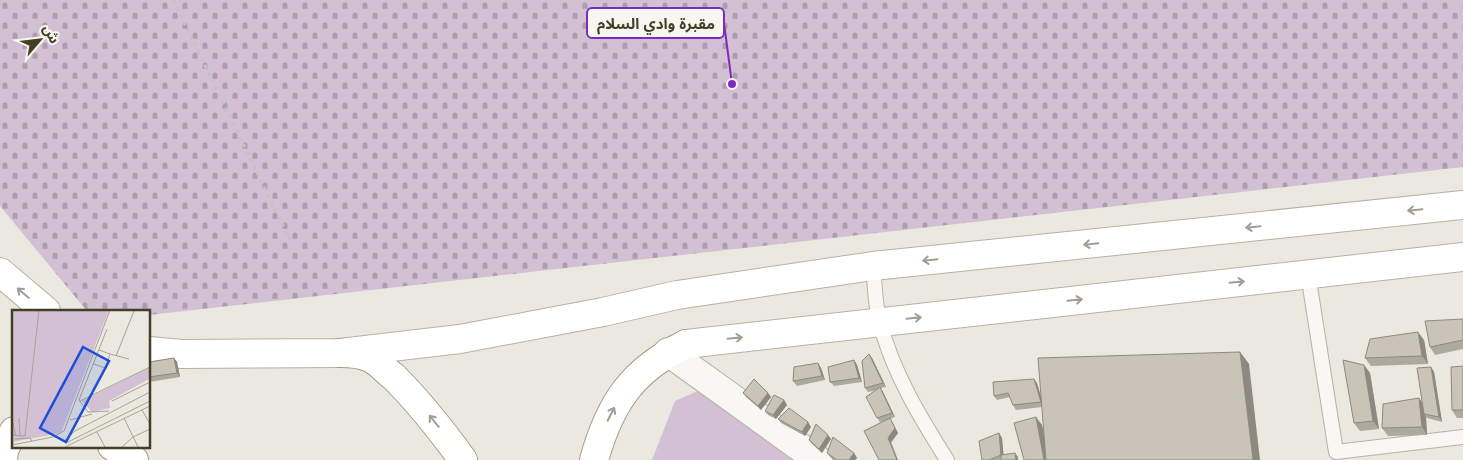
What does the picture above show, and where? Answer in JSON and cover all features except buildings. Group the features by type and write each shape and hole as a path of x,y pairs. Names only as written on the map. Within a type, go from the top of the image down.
{"main road":[{"path":"340,353 460,339 603,312 676,295 873,266 1463,205"},
{"path":"594,460 608,421 621,396 644,370 677,348 879,322 1463,257"},
{"path":"0,272 45,310"},
{"path":"150,351 182,354 357,353 370,357 400,383 434,421 463,460"},
{"path":"3,460 4,450 12,435"},
{"path":"115,448 134,460"}],"street":[{"path":"677,348 818,460"}],"lane":[{"path":"873,266 879,322 898,375 947,460"},
{"path":"1308,274 1336,452 1463,437"}],"path":[{"path":"173,0 290,240"}],"green space":[{"path":"0,0 1463,0 1463,167 150,315 150,310 86,310 0,206"},
{"path":"700,390 797,460 652,460 675,401"}],"place":[{"name":"مقبرة وادي السلام","path":"732,84"}]}
